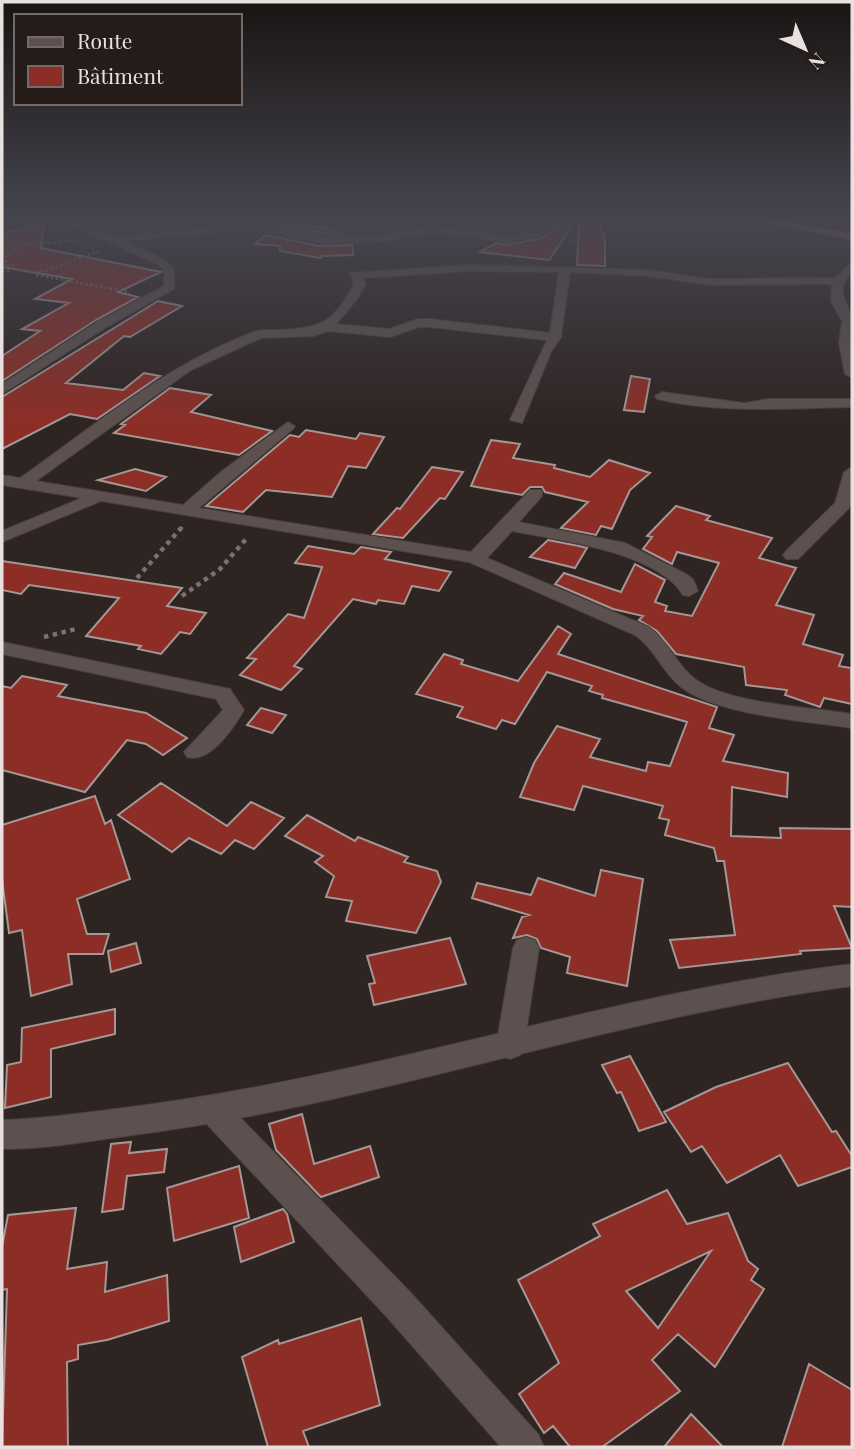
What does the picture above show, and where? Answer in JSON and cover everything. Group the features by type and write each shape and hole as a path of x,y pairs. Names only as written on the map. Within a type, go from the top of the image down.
{"street":[{"path":"2,390 101,325 169,288"},
{"path":"327,327 353,297 357,288"},
{"path":"517,420 545,352 555,337 562,288"},
{"path":"837,288 836,301 848,321 845,343 852,374"},
{"path":"23,483 187,367 258,334 313,332 327,327 390,333 418,323 430,323 555,337"},
{"path":"662,396 744,407 769,403 852,403"},
{"path":"192,510 227,474 288,426"},
{"path":"792,555 843,505 852,472"},
{"path":"2,480 473,558 642,631 660,646 672,667 704,695 720,700 852,721"},
{"path":"473,558 483,552 536,493"},
{"path":"2,537 102,495"},
{"path":"508,525 620,547 680,578 687,583 689,591"},
{"path":"2,648 223,694 234,710 225,724 195,752"},
{"path":"510,1045 526,948"},
{"path":"2,1135 30,1134 214,1111 766,986 852,975"},
{"path":"214,1111 398,1304 525,1447"}],"path":[{"path":"117,288 145,297 141,303"},
{"path":"137,578 192,510"},
{"path":"182,596 220,569 263,522"}],"building":[{"path":"56,288 127,288 118,292 138,297 96,320 2,381 2,356 40,331 22,329 69,303 35,299"},
{"path":"158,301 182,306 130,337 124,336 66,383 123,390 144,373 160,376 97,419 70,414 2,449 2,397"},
{"path":"631,376 650,379 644,412 624,410"},
{"path":"170,388 211,395 191,412 272,431 239,455 114,433 125,425 121,424"},
{"path":"306,430 356,439 360,433 384,437 366,468 348,466 332,497 266,490 243,512 206,506 290,435 299,437"},
{"path":"491,440 520,444 513,458 555,465 554,468 590,477 609,460 650,473 630,490 612,529 601,526 596,535 561,528 588,502 545,492 542,487 530,487 522,495 471,486"},
{"path":"432,467 463,472 445,499 440,498 403,538 373,534 397,508 400,509"},
{"path":"135,469 166,477 146,491 98,480"},
{"path":"676,506 710,516 706,520 772,538 759,558 796,568 776,605 814,615 803,644 843,655 839,666 851,668 852,704 824,698 820,707 785,695 787,690 746,685 744,667 676,654 657,631 639,620 643,616 613,609 555,584 564,573 621,592 635,564 665,580 655,602 667,606 665,611 692,616 719,563 677,552 672,564 643,549 652,537 647,536"},
{"path":"548,540 587,548 575,568 530,557"},
{"path":"308,546 354,554 361,547 391,552 385,559 451,572 439,591 412,586 404,604 378,600 376,604 353,599 294,666 302,669 281,690 240,675 256,659 247,658 288,614 304,618 322,567 295,563"},
{"path":"2,561 182,588 167,606 206,613 190,634 180,632 161,654 138,649 141,646 86,636 119,598 29,585 21,594 2,590"},
{"path":"558,626 571,634 558,654 717,707 709,728 734,735 723,761 788,773 787,797 732,787 731,836 781,838 780,828 852,829 852,907 834,906 852,948 800,951 801,954 679,968 670,940 735,935 724,861 717,861 714,848 665,835 669,820 659,818 663,806 583,786 574,810 520,797 534,763 557,726 600,739 590,757 646,771 648,762 670,766 687,722 602,698 603,695 589,691 592,686 547,672 515,724 502,720 496,729 457,717 463,707 416,694 444,654 463,660 461,664 518,681"},
{"path":"22,676 67,685 58,696 146,713 187,738 163,755 146,744 127,740 85,792 2,770 2,686 11,688"},
{"path":"261,708 286,715 272,733 247,725"},
{"path":"161,783 227,826 251,802 284,818 254,849 235,840 221,854 189,838 172,852 118,815"},
{"path":"95,796 105,824 111,820 130,879 77,899 87,934 109,934 103,954 68,954 72,984 31,996 22,930 9,933 2,879 2,825"},
{"path":"307,815 355,841 358,837 408,857 404,862 437,871 441,882 416,933 346,921 352,901 326,897 334,876 315,862 323,856 285,836"},
{"path":"601,870 643,879 627,986 567,973 570,957 541,948 537,939 527,935 513,938 522,917 529,915 472,898 477,883 531,895 538,878 595,896"},
{"path":"450,938 466,984 374,1005 369,984 375,983 367,956"},
{"path":"136,943 141,963 111,972 108,951"},
{"path":"115,1009 115,1034 51,1049 51,1097 5,1108 7,1065 21,1062 22,1028"},
{"path":"630,1056 666,1122 639,1131 621,1092 617,1093 602,1065"},
{"path":"788,1063 832,1132 836,1131 852,1156 852,1167 798,1186 780,1155 727,1183 702,1146 691,1152 664,1112 716,1087"},
{"path":"302,1114 314,1164 370,1146 379,1177 321,1197 276,1150 269,1124"},
{"path":"131,1142 129,1153 167,1149 164,1172 127,1176 123,1209 102,1212 111,1144"},
{"path":"239,1166 249,1218 174,1241 167,1188"},
{"path":"667,1190 687,1224 728,1213 748,1261 758,1269 751,1280 764,1289 715,1367 678,1334 652,1360 680,1391 602,1447 570,1447 553,1426 544,1433 519,1394 559,1363 518,1280 600,1236 593,1224","holes":["711,1251 658,1328 626,1291"]},
{"path":"76,1208 67,1269 107,1262 105,1292 167,1275 169,1321 107,1340 78,1345 78,1359 67,1362 68,1447 2,1447 7,1289 2,1290 2,1247 8,1215"},
{"path":"283,1209 287,1214 294,1242 241,1262 234,1227"},
{"path":"361,1318 380,1405 303,1431 309,1447 268,1447 242,1357 278,1340 279,1344"},
{"path":"809,1364 852,1390 852,1447 782,1447"},
{"path":"691,1414 723,1447 664,1447"}]}
